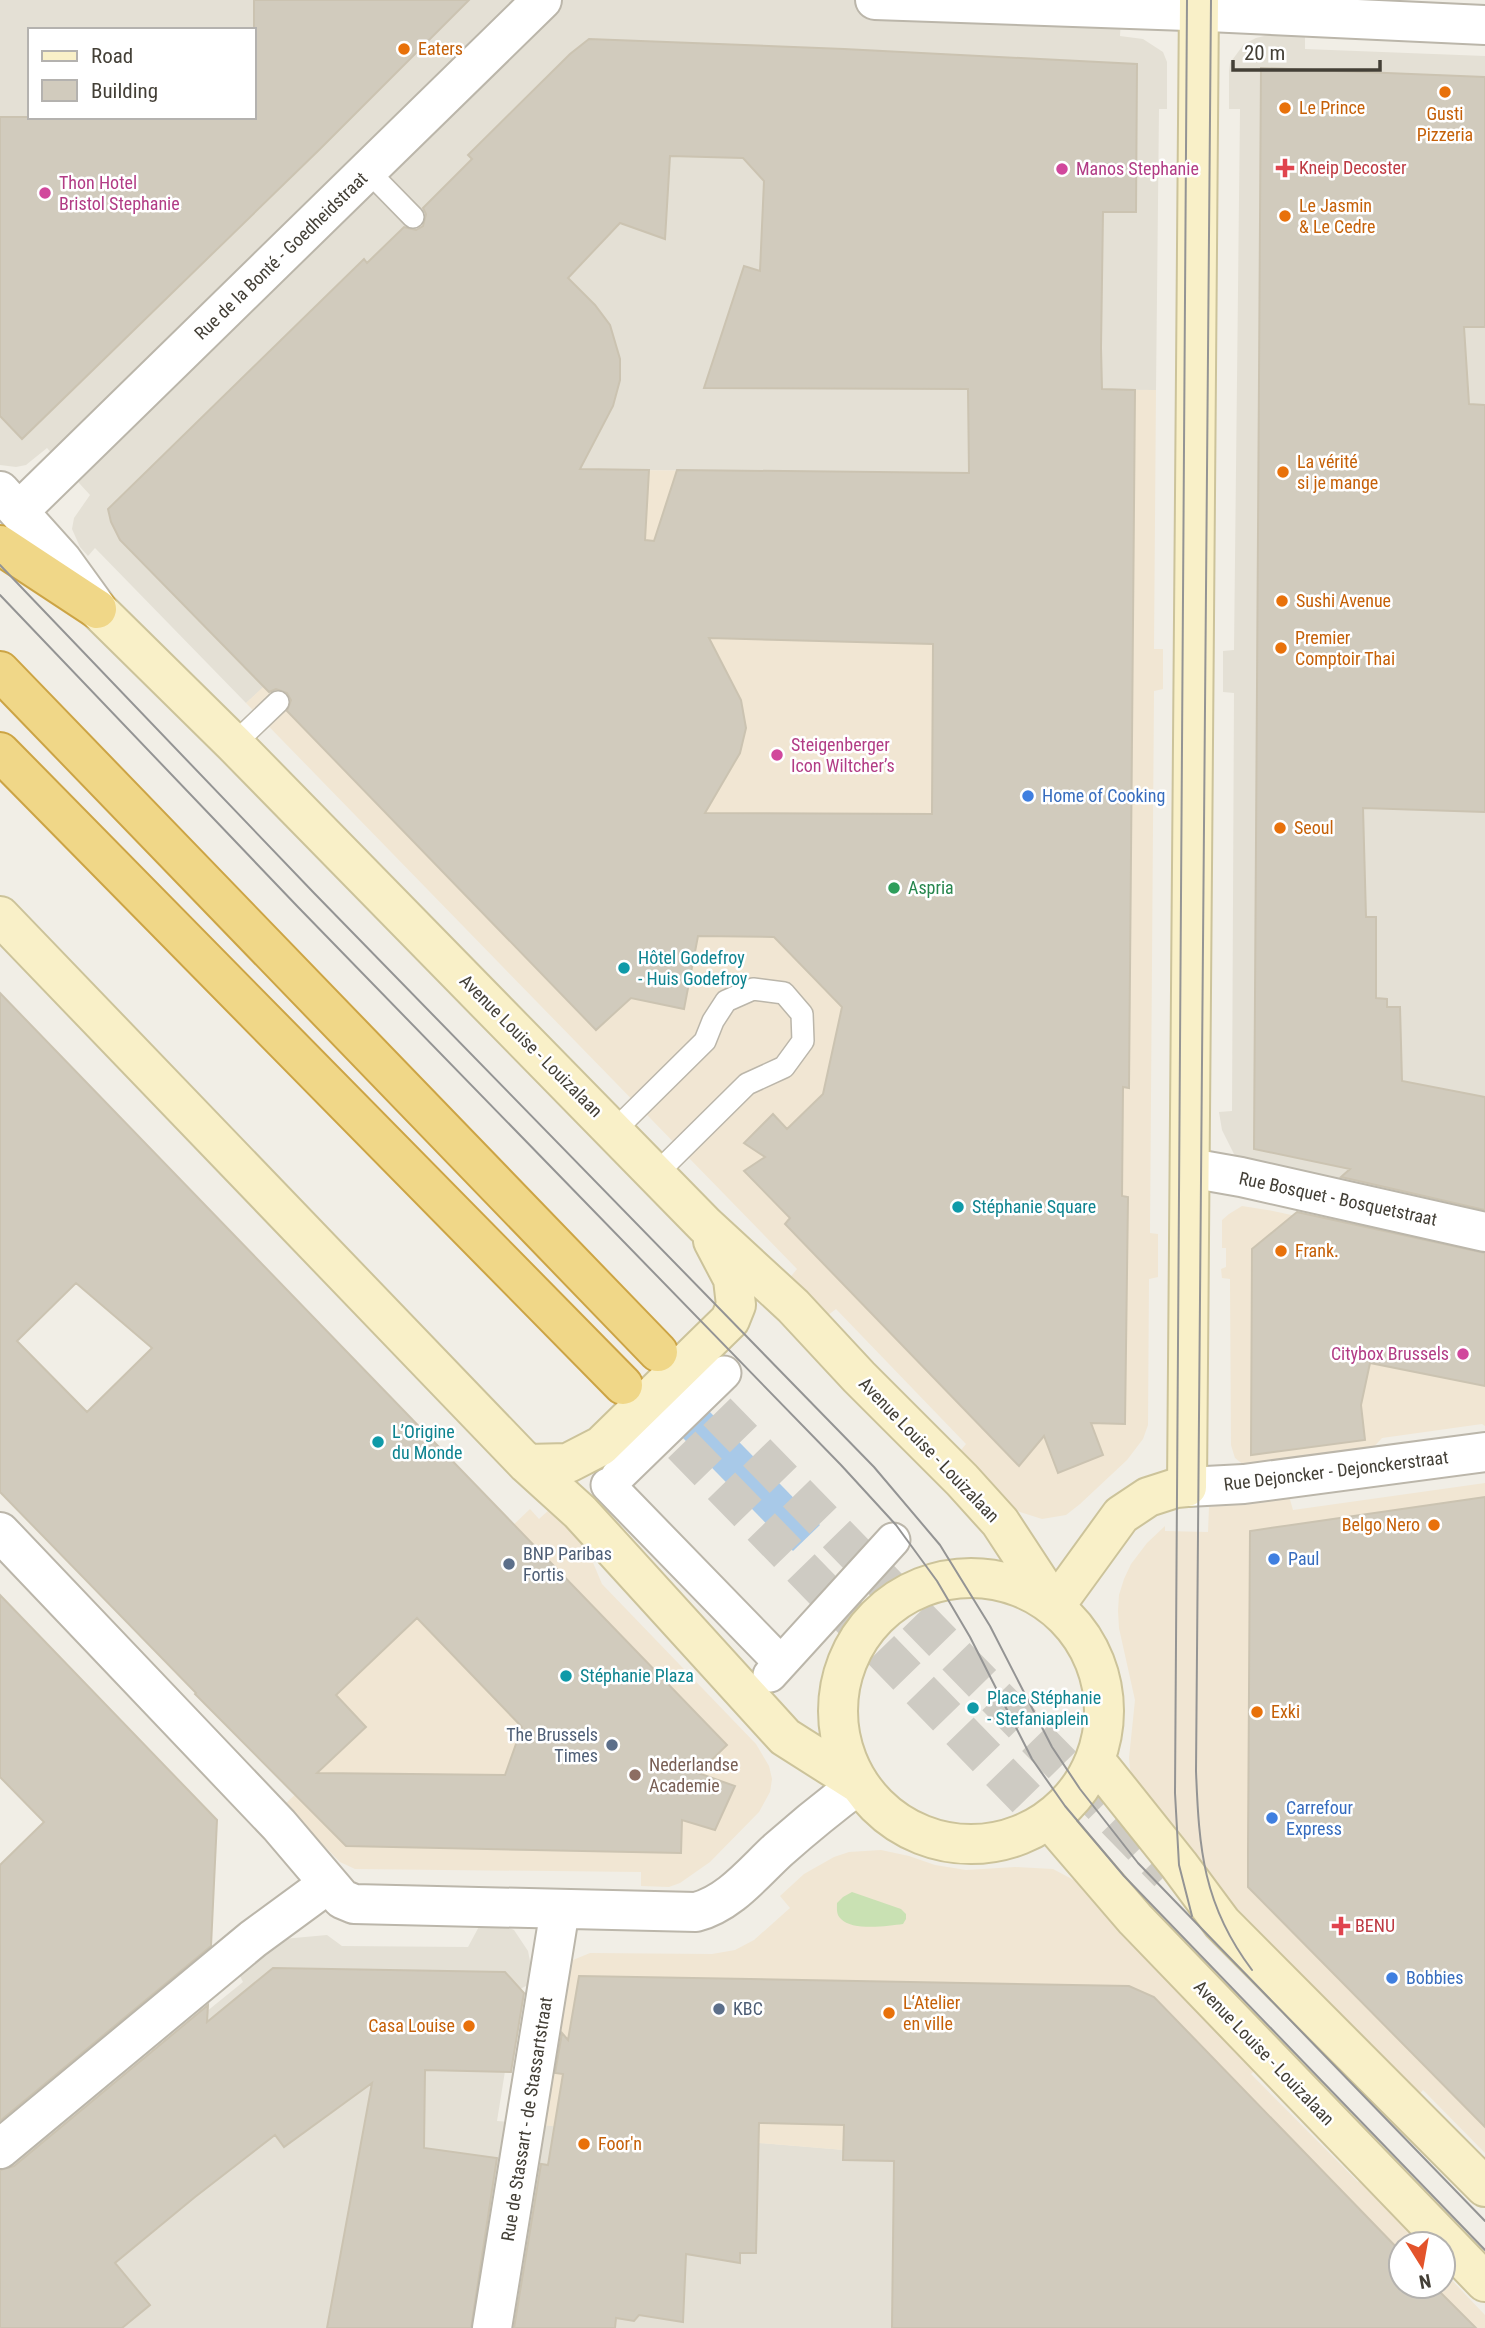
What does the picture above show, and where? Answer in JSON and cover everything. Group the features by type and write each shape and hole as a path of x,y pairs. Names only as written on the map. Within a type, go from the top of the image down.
{"highway":[{"path":"0,545 97,609"},
{"path":"0,671 658,1352"},
{"path":"0,752 624,1385"}],"main road":[{"path":"1055,1606 1121,1515 1148,1497 1187,1487 1199,6"},
{"name":"Avenue Louise - Louizalaan","path":"97,609 234,744 705,1225 793,1306 993,1514 1055,1606"},
{"path":"0,916 527,1464 580,1512 785,1737 859,1784"},
{"path":"527,1464 568,1463 601,1446 730,1320 736,1305 733,1279 705,1225"},
{"path":"961,1577 995,1579 1027,1588 1055,1606 1080,1632 1100,1672 1105,1717 1095,1760 1080,1789 1065,1806 1049,1819 1009,1839 966,1845 934,1840 905,1827 879,1808 859,1784 843,1751 836,1716 840,1679 853,1646 875,1617 903,1595 937,1581 961,1577"},
{"path":"1095,1760 1222,1923 1485,2187"},
{"name":"Avenue Louise - Louizalaan","path":"1049,1819 1136,1919 1485,2282"}],"street":[{"name":"Rue de la Bonté - Goedheidstraat","path":"10,501 368,171 542,0"},
{"path":"876,0 1199,6 1485,25"},
{"name":"Avenue Louise - Louizalaan","path":"10,501 62,560 97,609"},
{"name":"Rue Bosquet - Bosquetstraat","path":"1190,1168 1485,1232"},
{"path":"729,1373 609,1484 776,1669 887,1540"},
{"name":"Rue Dejoncker - Dejonckerstraat","path":"1187,1487 1244,1485 1485,1452"},
{"path":"0,1532 279,1825 342,1899 354,1904 696,1912 708,1909 739,1888 778,1850 859,1784"},
{"path":"0,2149 253,1939 328,1884"},
{"name":"Rue de Stassart - de Stassartstraat","path":"492,2328 560,1909"}],"lane":[{"path":"368,171 413,217"},
{"path":"234,744 278,702"},
{"path":"614,1130 705,1041 713,1021 726,1001 753,989 784,993 802,1014 803,1041 784,1068 747,1084 656,1174"}],"shaded area":[{"path":"0,0 1122,0 1120,36 1143,39 1163,52 1167,62 1167,109 1159,109 1156,390 968,389 969,473 621,470 264,687 246,703 95,548 88,556 80,547 72,529 74,518 90,495 47,448 26,465 0,465"},
{"path":"1268,35 1305,36 1305,49 1485,56 1485,1212 1242,1161 1234,1154 1222,1130 1219,1112 1232,1111 1234,693 1223,692 1223,651 1234,650 1240,109 1229,109 1229,71 1230,63 1244,44"},
{"path":"968,389 1156,390 1154,649 1163,649 1163,689 1154,691 1150,1233 1158,1234 1158,1277 1149,1279 1148,1425 1143,1439 1127,1460 1080,1504 1066,1515 1042,1519 1010,1507 957,1455 966,1444 836,1309 824,1318 788,1280 797,1269 246,703 431,530 565,523 620,470 969,473"},
{"path":"1242,1206 1485,1257 1485,1426 1482,1424 1382,1438 1368,1453 1245,1466 1235,1458 1231,1445 1230,1279 1222,1278 1221,1269 1226,1267 1226,1248 1222,1248 1222,1220"},
{"path":"1485,1483 1485,2153 1423,2090 1414,2100 1159,1837 1132,1787 1129,1758 1135,1700 1119,1628 1118,1611 1124,1579 1131,1564 1147,1543 1165,1526 1165,1531 1208,1532 1209,1507 1289,1496 1293,1510"},
{"name":"Stéphanie Plaza","path":"530,1509 539,1519 550,1509 586,1546 602,1584 756,1744 769,1766 772,1779 770,1792 759,1812 710,1862 680,1883 669,1887 641,1886 641,1872 355,1869 340,1862 284,1805 366,1728 336,1695"},
{"path":"881,1850 935,1865 966,1870 1015,1867 1053,1869 1085,1886 1261,2064 1251,2074 1358,2182 1367,2174 1421,2230 1387,2230 1387,2300 1457,2300 1457,2286 1485,2315 1485,2328 938,2328 940,2158 539,2125 567,1966 573,1960 590,1953 712,1954 735,1950 754,1940 790,1908 780,1896 804,1874 849,1852"},
{"path":"482,1921 500,1923 514,1930 528,1951 531,1966 532,1983 518,1990 497,2121 941,2158 938,2328 0,2328 0,2179 243,1982 239,1974 283,1939 327,1935 342,1946 468,1947"}],"green space":[{"path":"852,1892 901,1909 906,1914 906,1919 903,1924 880,1926 846,1923 838,1916 837,1903"}],"water":[{"path":"709,1411 820,1525 793,1551 682,1437"}],"building":[{"path":"254,0 469,0 22,439 0,416 0,117 256,119"},
{"path":"589,39 1137,64 1136,212 1103,212 1101,348 1102,389 1135,390 1129,1088 1123,1087 1122,1196 1128,1197 1125,1424 1091,1423 1103,1455 1058,1473 1044,1436 1019,1466 785,1224 790,1218 744,1171 765,1157 744,1143 773,1114 787,1129 823,1094 842,1007 774,937 698,936 684,1009 631,998 596,1030 287,711 291,700 287,693 276,689 269,692 120,540 111,522 108,509 364,259 367,263 404,227 416,230 423,226 426,214 423,208 472,159 468,155 570,54","holes":["670,156 743,158 764,181 760,271 744,266 704,388 968,389 969,473 677,470 654,541 645,540 649,470 580,469 613,406 620,380 620,359 610,325 595,305 568,278 620,223 665,239","709,638 933,644 932,814 705,813 740,753 746,728 741,700"]},
{"path":"1261,68 1485,77 1485,327 1464,327 1469,404 1485,405 1485,812 1363,808 1366,917 1376,917 1376,998 1387,999 1387,1007 1400,1007 1402,1081 1485,1097 1485,1210 1341,1177 1350,1169 1254,1149"},
{"path":"0,993 727,1745 698,1773 735,1786 715,1830 682,1820 681,1853 346,1846 0,1492","holes":["76,1283 152,1348 87,1412 17,1341","417,1618 522,1727 505,1775 317,1773 366,1727 336,1695"]},
{"path":"1297,1212 1485,1253 1485,1386 1370,1363 1361,1405 1365,1440 1251,1455 1252,1249"},
{"path":"1485,1497 1485,2127 1248,1887 1248,1852 1250,1531"},
{"path":"0,1595 217,1820 211,1946 0,2121 0,1865 44,1822 0,1777"},
{"path":"273,1968 505,1972 524,1993 511,2072 425,2070 424,2148 497,2158 471,2328 327,2328 372,2083 284,2147 275,2135 115,2263 150,2305 122,2328 0,2328 0,2170 14,2166 208,2005 207,2022"},
{"path":"579,1976 1129,1986 1154,1997 1387,2238 1387,2300 1448,2300 1476,2328 892,2328 894,2161 843,2160 844,2125 759,2123 756,2253 740,2253 740,2263 686,2254 683,2322 639,2315 634,2321 616,2318 615,2328 514,2328 541,2164 548,2165 563,2074 555,2073 562,2033 568,2040"}],"tunnel":[{"path":"677,1371 1168,1873"},
{"path":"642,1404 1071,1845"}],"tram line":[{"path":"1187,0 1175,1793 1179,1865 1192,1916"},
{"path":"1211,0 1196,1771 1199,1826 1207,1875 1223,1922 1252,1970"},
{"path":"0,565 314,893 874,1467 940,1545 990,1626 1052,1747 1080,1789 1138,1863 1485,2221"},
{"path":"0,595 896,1525 937,1581 970,1637 1032,1759 1065,1806 1124,1876 1485,2250"}],"place":[{"name":"Eaters","path":"404,49"},
{"name":"Gusti Pizzeria","path":"1445,92"},
{"name":"Le Prince","path":"1285,108"},
{"name":"Kneip Decoster","path":"1285,168"},
{"name":"Manos Stephanie","path":"1062,169"},
{"name":"Thon Hotel Bristol Stephanie","path":"45,193"},
{"name":"Le Jasmin & Le Cedre","path":"1285,216"},
{"name":"La vérité si je mange","path":"1283,472"},
{"name":"Sushi Avenue","path":"1282,601"},
{"name":"Premier Comptoir Thai","path":"1281,648"},
{"name":"Steigenberger Icon Wiltcher’s","path":"777,755"},
{"name":"Home of Cooking","path":"1028,796"},
{"name":"Seoul","path":"1280,828"},
{"name":"Aspria","path":"894,888"},
{"name":"Hôtel Godefroy - Huis Godefroy","path":"624,968"},
{"name":"Stéphanie Square","path":"958,1207"},
{"name":"Frank.","path":"1281,1251"},
{"name":"Citybox Brussels","path":"1463,1354"},
{"name":"L’Origine du Monde","path":"378,1442"},
{"name":"Belgo Nero","path":"1434,1525"},
{"name":"Paul","path":"1274,1559"},
{"name":"BNP Paribas Fortis","path":"509,1564"},
{"name":"Stéphanie Plaza","path":"566,1676"},
{"name":"Place Stéphanie - Stefaniaplein","path":"973,1708"},
{"name":"Exki","path":"1257,1712"},
{"name":"The Brussels Times","path":"612,1745"},
{"name":"Nederlandse Academie","path":"635,1775"},
{"name":"Carrefour Express","path":"1272,1818"},
{"name":"BENU","path":"1341,1926"},
{"name":"Bobbies","path":"1392,1978"},
{"name":"KBC","path":"719,2009"},
{"name":"L‘Atelier en ville","path":"889,2013"},
{"name":"Casa Louise","path":"469,2026"},
{"name":"Foor'n","path":"584,2144"}]}
